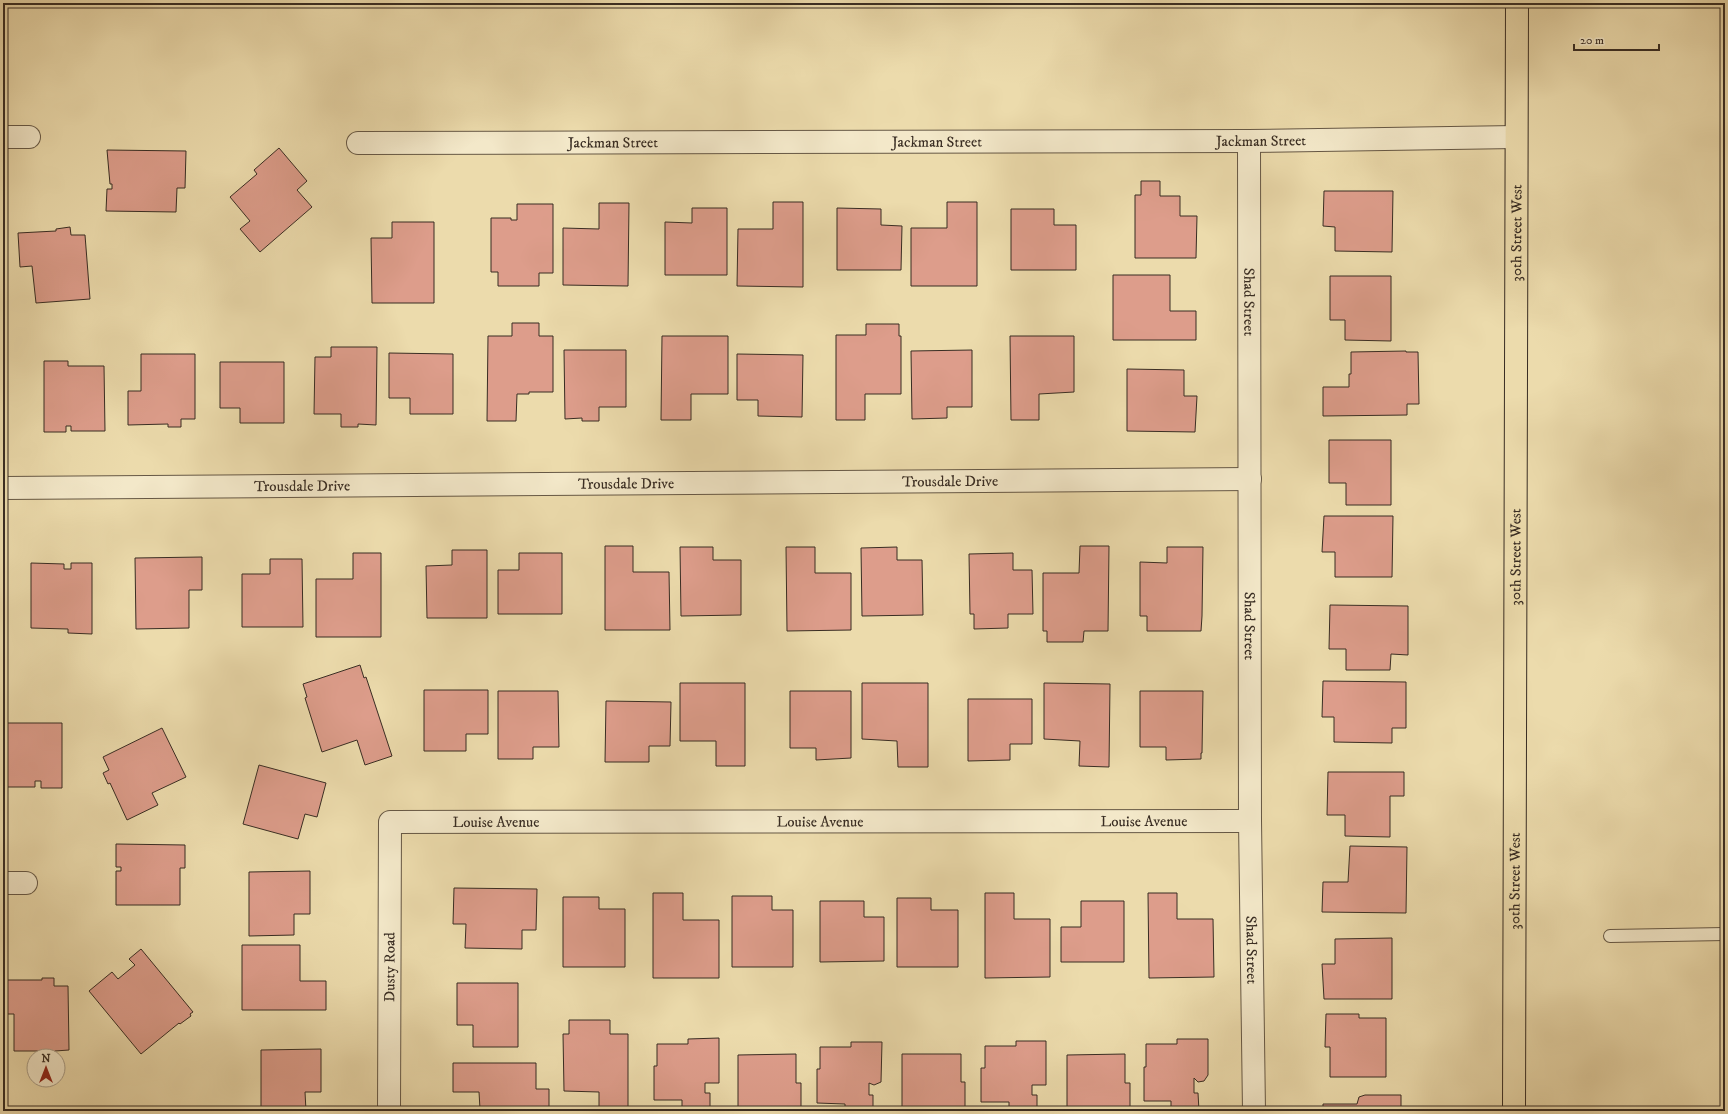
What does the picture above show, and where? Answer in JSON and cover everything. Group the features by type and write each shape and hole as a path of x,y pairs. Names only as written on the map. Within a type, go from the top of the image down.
{"main road":[{"name":"30th Street West","path":"1514,1111 1517,3"}],"street":[{"path":"3,137 28,137"},
{"name":"Jackman Street","path":"358,144 1249,141 1516,137"},
{"name":"Shad Street","path":"1249,141 1250,821 1254,1111"},
{"name":"Trousdale Drive","path":"3,488 1250,479"},
{"name":"Louise Avenue","path":"390,822 1250,821"},
{"name":"Dusty Road","path":"389,1111 390,822"},
{"path":"3,883 26,883"}],"lane":[{"path":"1610,936 1725,934"}],"building":[{"path":"279,148 307,181 297,190 312,207 260,252 240,229 250,221 230,197 257,174 254,170"},
{"path":"107,150 186,151 185,188 177,188 176,212 106,211 107,189 112,189 112,184 110,184"},
{"path":"1141,181 1160,181 1160,196 1180,196 1180,216 1197,216 1196,258 1135,258 1135,195 1141,195"},
{"path":"1324,191 1393,191 1392,252 1335,251 1335,227 1323,226"},
{"path":"773,202 803,202 803,287 737,286 738,229 773,229"},
{"path":"947,202 977,202 977,286 911,286 911,228 947,228"},
{"path":"599,203 629,203 628,286 563,285 563,228 599,229"},
{"path":"517,204 553,204 553,273 539,273 539,286 498,286 498,272 491,272 491,218 511,218 511,220 517,220"},
{"path":"692,208 727,208 727,275 665,275 665,222 692,223"},
{"path":"837,208 881,209 881,225 902,226 901,270 837,270"},
{"path":"1011,209 1054,209 1054,225 1076,225 1076,270 1011,270"},
{"path":"392,222 434,222 434,303 372,303 371,238 392,238"},
{"path":"70,227 71,235 85,235 90,299 36,303 32,266 20,267 18,233 56,231 56,229"},
{"path":"1113,275 1170,275 1170,311 1196,311 1196,340 1113,340"},
{"path":"1330,276 1391,276 1391,341 1345,340 1345,320 1330,320"},
{"path":"512,323 539,323 539,336 553,336 553,392 529,392 529,394 517,394 516,421 487,421 488,336 512,336"},
{"path":"866,324 899,324 899,336 901,336 901,394 865,394 865,420 836,420 836,335 866,335"},
{"path":"662,336 728,336 728,394 691,394 691,420 661,420"},
{"path":"1010,336 1074,336 1074,392 1039,394 1039,420 1011,420"},
{"path":"331,347 377,347 376,425 358,424 358,427 341,427 341,414 314,414 315,357 331,357"},
{"path":"564,350 626,350 626,407 599,407 599,421 582,421 582,418 565,419"},
{"path":"972,350 972,407 947,407 947,418 912,419 911,351"},
{"path":"1351,352 1418,352 1419,404 1407,404 1407,415 1323,416 1323,387 1349,387 1349,374 1351,374"},
{"path":"389,353 453,354 453,414 410,414 410,398 389,398"},
{"path":"141,354 195,354 195,419 181,419 181,427 168,427 168,424 128,425 128,391 141,391"},
{"path":"737,354 803,355 802,417 758,416 758,400 737,400"},
{"path":"44,361 68,361 68,366 104,366 105,431 71,431 71,426 66,426 66,432 44,432"},
{"path":"220,362 284,362 284,423 240,423 240,408 220,408"},
{"path":"1127,369 1184,370 1184,396 1197,396 1195,432 1127,431"},
{"path":"1329,440 1391,440 1391,505 1346,505 1346,483 1329,483"},
{"path":"1324,516 1393,516 1392,577 1335,577 1335,552 1322,552"},
{"path":"605,546 633,546 633,572 669,572 670,630 605,630"},
{"path":"1080,546 1109,546 1108,631 1084,631 1083,642 1047,642 1047,631 1043,631 1043,573 1079,573"},
{"path":"680,547 713,547 713,560 741,560 741,615 681,616"},
{"path":"786,547 815,547 815,573 851,573 851,630 787,631"},
{"path":"897,547 897,560 922,560 923,615 862,616 861,548"},
{"path":"1167,547 1203,547 1201,631 1147,631 1147,616 1140,616 1140,562 1167,563"},
{"path":"452,550 487,550 487,618 427,618 426,566 452,565"},
{"path":"353,553 381,553 381,637 316,637 316,579 353,579"},
{"path":"519,553 562,553 562,614 498,614 498,570 519,570"},
{"path":"1013,553 1013,570 1032,570 1033,614 1008,614 1008,628 974,629 974,614 970,614 969,554"},
{"path":"3,557 7,557 7,639 3,639"},
{"path":"202,557 202,590 189,590 189,628 136,629 135,558"},
{"path":"270,559 302,559 303,627 242,627 242,574 270,574"},
{"path":"31,563 64,564 64,569 71,569 71,563 92,563 92,634 68,633 68,629 31,628"},
{"path":"1330,605 1408,606 1408,655 1391,654 1390,670 1346,670 1346,649 1329,649"},
{"path":"360,665 364,678 366,677 392,756 365,765 357,740 322,752 305,698 307,697 303,684"},
{"path":"1323,681 1406,682 1406,728 1392,728 1392,743 1334,742 1334,717 1322,717"},
{"path":"680,683 745,683 745,766 716,766 716,741 680,741"},
{"path":"862,683 928,683 928,767 898,767 897,741 862,739"},
{"path":"1044,683 1110,684 1109,767 1079,766 1080,741 1044,739"},
{"path":"424,690 488,690 488,734 466,734 466,751 424,751"},
{"path":"498,691 558,691 559,747 533,747 533,759 498,759"},
{"path":"790,691 851,691 851,758 816,760 816,748 790,748"},
{"path":"1140,691 1203,691 1201,759 1166,760 1166,747 1140,747"},
{"path":"968,699 1032,699 1032,744 1010,744 1010,760 968,761"},
{"path":"606,701 671,702 670,746 649,746 649,762 605,762"},
{"path":"3,723 62,723 62,788 41,788 41,781 35,781 35,787 3,787"},
{"path":"162,728 186,777 152,793 158,805 127,820 110,783 108,784 103,773 109,770 103,757"},
{"path":"259,765 326,783 317,817 305,814 298,839 243,824"},
{"path":"1328,772 1404,772 1404,796 1390,796 1390,837 1345,836 1345,815 1327,815"},
{"path":"116,844 185,845 185,868 180,868 180,905 116,905 116,871 121,871 121,867 116,867"},
{"path":"1350,846 1407,847 1406,913 1322,912 1323,882 1348,882"},
{"path":"310,871 310,914 294,914 294,935 249,936 249,872"},
{"path":"454,888 537,889 536,930 522,930 522,949 465,948 466,924 453,924"},
{"path":"653,893 683,893 683,920 719,920 719,978 653,978"},
{"path":"985,893 1014,893 1014,919 1050,919 1050,977 985,978"},
{"path":"1148,893 1177,893 1177,919 1213,919 1214,977 1149,978"},
{"path":"732,896 772,896 772,910 793,910 793,967 732,967"},
{"path":"563,897 599,897 599,909 625,909 625,967 563,967"},
{"path":"897,898 931,898 931,910 958,910 958,967 897,967"},
{"path":"820,901 864,901 864,917 884,917 884,961 820,962"},
{"path":"1081,901 1124,901 1124,962 1061,962 1061,927 1081,927"},
{"path":"1392,938 1392,999 1324,999 1322,964 1335,964 1335,939"},
{"path":"242,945 300,945 300,981 326,981 326,1010 242,1010"},
{"path":"141,949 193,1012 190,1014 191,1016 180,1024 179,1023 141,1054 89,991 112,972 118,979 135,965 129,959"},
{"path":"42,978 54,978 54,986 68,986 69,1050 66,1050 66,1048 26,1048 26,1051 14,1051 14,1014 3,1014 3,980 42,980"},
{"path":"457,983 518,983 518,1047 473,1047 473,1025 457,1025"},
{"path":"1326,1014 1359,1014 1359,1018 1386,1018 1386,1077 1330,1077 1330,1047 1325,1047"},
{"path":"569,1020 610,1020 610,1034 628,1034 628,1111 599,1111 599,1092 564,1091 563,1034 569,1034"},
{"path":"719,1038 719,1083 705,1083 705,1093 710,1093 710,1111 682,1111 682,1100 654,1100 654,1066 657,1066 657,1044 688,1044 688,1039"},
{"path":"1177,1039 1208,1039 1208,1075 1204,1081 1198,1082 1194,1078 1194,1093 1198,1093 1199,1111 1171,1111 1171,1101 1144,1101 1146,1044 1177,1044"},
{"path":"1016,1041 1046,1041 1046,1085 1032,1085 1032,1095 1037,1095 1037,1111 1009,1111 1009,1102 981,1102 981,1068 985,1068 985,1046 1016,1046"},
{"path":"851,1042 882,1042 881,1082 874,1085 869,1083 869,1095 873,1095 873,1111 845,1111 845,1104 817,1103 817,1069 820,1069 820,1047 851,1047"},
{"path":"321,1049 321,1092 305,1092 306,1111 261,1111 261,1050"},
{"path":"796,1054 796,1083 801,1083 801,1111 738,1111 738,1055"},
{"path":"902,1054 961,1054 961,1082 965,1082 965,1111 902,1110"},
{"path":"1125,1054 1125,1083 1130,1083 1130,1111 1067,1111 1067,1055"},
{"path":"453,1063 536,1063 536,1089 549,1089 549,1111 478,1111 478,1109 480,1109 479,1092 453,1092"},
{"path":"1365,1095 1401,1095 1401,1111 1323,1111 1323,1104 1357,1104 1359,1097"}]}
